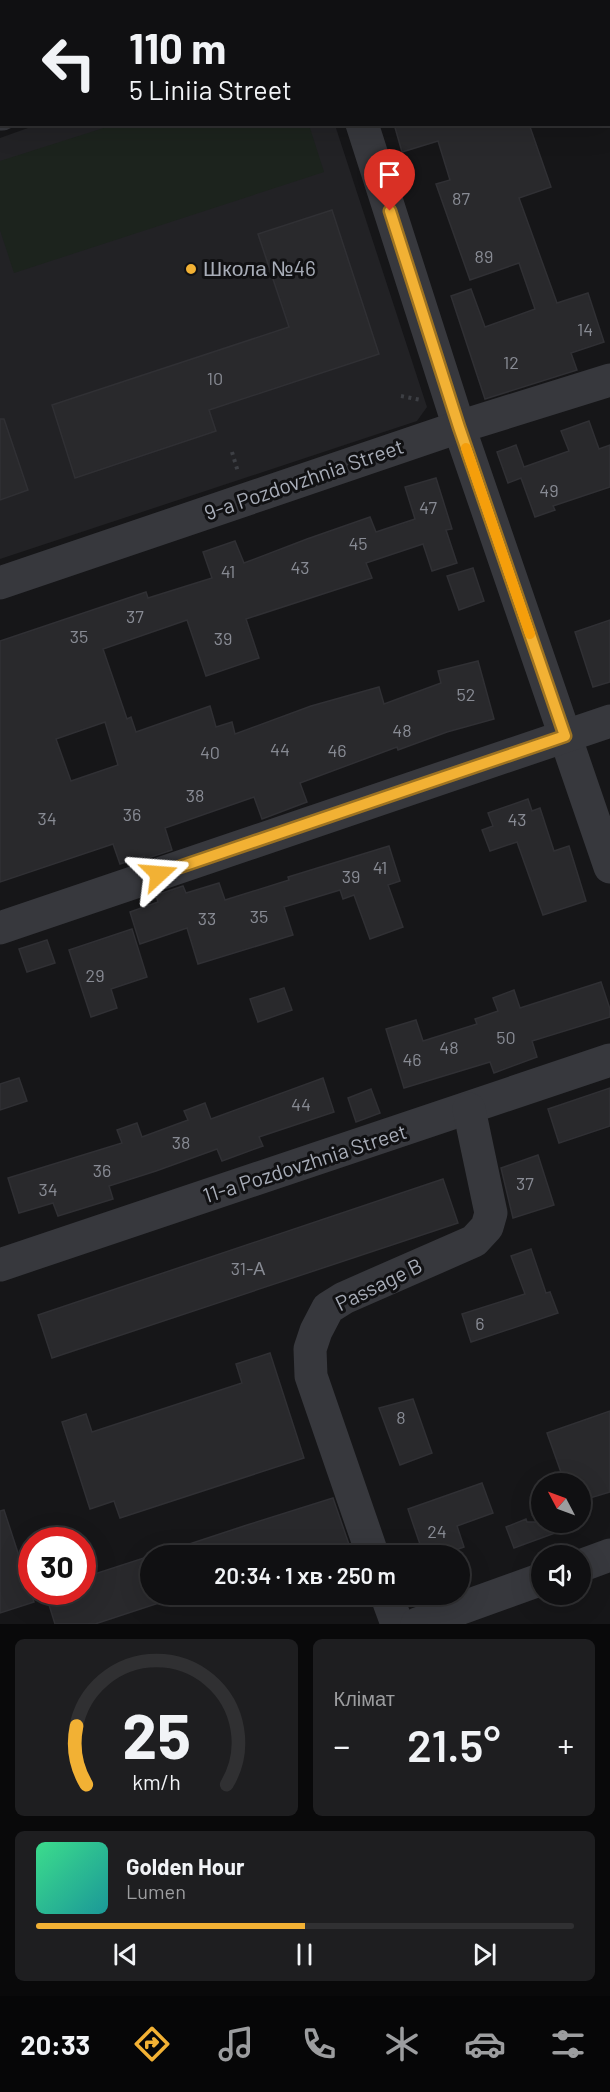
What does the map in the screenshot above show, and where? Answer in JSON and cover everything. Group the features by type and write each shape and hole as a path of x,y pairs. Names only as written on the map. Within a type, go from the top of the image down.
{"street":[{"path":"363,126 459,427 610,867"},
{"name":"9-a Pozdovzhnia Street","path":"0,583 459,427 610,380"},
{"path":"0,928 610,721"},
{"name":"11-a Pozdovzhnia Street","path":"0,1265 610,1060"},
{"name":"Passage B","path":"369,1545 311,1376 310,1349 328,1308 344,1298 474,1241 487,1227 491,1213 469,1109"},
{"path":"591,1562 610,1555"},
{"path":"417,1624 531,1583"},
{"path":"390,1605 397,1624"}],"shaded area":[{"name":"Школа №46","path":"33,126 335,126 427,407 417,421 0,559 0,138"},
{"path":"110,126 309,126 324,172 14,273 0,230 0,161"}],"building":[{"path":"395,126 530,126 551,187 519,198 557,303 588,293 604,342 571,353 577,370 485,399 451,296 471,289 485,327 535,309 519,263 470,280 436,184 450,180 438,141 402,152"},
{"path":"332,210 379,354 209,410 216,431 75,478 52,405 289,327 258,234"},
{"path":"0,419 4,419 28,490 0,500"},
{"path":"589,421 599,449 610,445 610,487 553,506 555,510 535,517 521,478 508,483 497,452 516,445 524,467 569,451 561,431"},
{"path":"436,478 452,529 446,530 457,563 432,571 423,544 366,563 372,578 246,619 259,658 206,676 187,620 103,649 127,719 131,717 136,732 210,706 216,727 232,722 235,734 311,706 379,687 384,704 441,683 438,671 478,661 494,719 447,732 398,750 397,747 300,783 307,802 262,819 254,797 165,828 172,850 145,859 144,856 120,864 113,844 0,882 0,641 146,592 148,598 212,578 203,552 235,541 244,563 370,517 376,532 415,519 405,487","holes":["105,722 118,765 71,781 56,739"]},
{"path":"473,568 484,601 459,610 447,576"},
{"path":"610,620 610,682 593,687 575,632"},
{"path":"528,799 532,811 540,808 554,851 569,846 586,901 543,915 517,842 490,851 482,830 493,826 488,813"},
{"path":"389,846 400,881 388,885 403,927 370,939 354,895 343,899 340,890 284,907 293,935 198,964 187,928 140,944 130,912 158,902 156,895 183,886 186,893 219,883 225,900 289,880 288,877"},
{"path":"132,929 147,977 111,989 117,1008 91,1017 69,950"},
{"path":"47,940 55,963 27,972 19,949"},
{"path":"601,982 610,1009 610,1017 532,1041 537,1057 494,1073 490,1062 404,1088 386,1029 416,1020 423,1041 477,1024 475,1019 498,1011 493,998 514,990 520,1008"},
{"path":"284,988 292,1010 258,1022 250,999"},
{"path":"19,1078 27,1101 0,1110 0,1084"},
{"path":"323,1078 334,1112 259,1137 263,1146 222,1161 217,1149 109,1186 113,1199 58,1216 53,1203 19,1213 8,1178 122,1143 117,1130 137,1123 142,1137 188,1120 184,1111 205,1103 211,1119"},
{"path":"610,1088 610,1126 559,1143 548,1109"},
{"path":"371,1089 380,1113 356,1122 348,1098"},
{"path":"538,1155 554,1205 513,1218 501,1168"},
{"path":"443,1179 458,1223 52,1358 38,1315"},
{"path":"531,1249 546,1293 550,1292 558,1313 471,1342 462,1314 525,1294 511,1256"},
{"path":"270,1353 304,1458 120,1518 114,1501 90,1509 62,1422 86,1414 92,1432 242,1383 236,1364"},
{"path":"413,1399 432,1453 400,1465 379,1408"},
{"path":"610,1411 610,1492 591,1498 591,1473 561,1473 547,1433"},
{"path":"482,1483 493,1513 457,1526 463,1545 420,1545 408,1509"},
{"path":"333,1498 349,1545 186,1545"},
{"path":"4,1510 18,1553 18,1605 25,1605 0,1613 0,1511"},
{"path":"526,1519 527,1522 531,1522 531,1533 555,1533 514,1548 506,1527"},
{"path":"140,1559 140,1605 153,1605 95,1624 55,1624 49,1605 96,1605 96,1573"}],"slow traffic":[{"path":"466,448 530,634"}],"place":[{"name":"Школа №46","path":"191,269"}],"route":[{"path":"159,874 565,736 459,427 390,211"}]}
